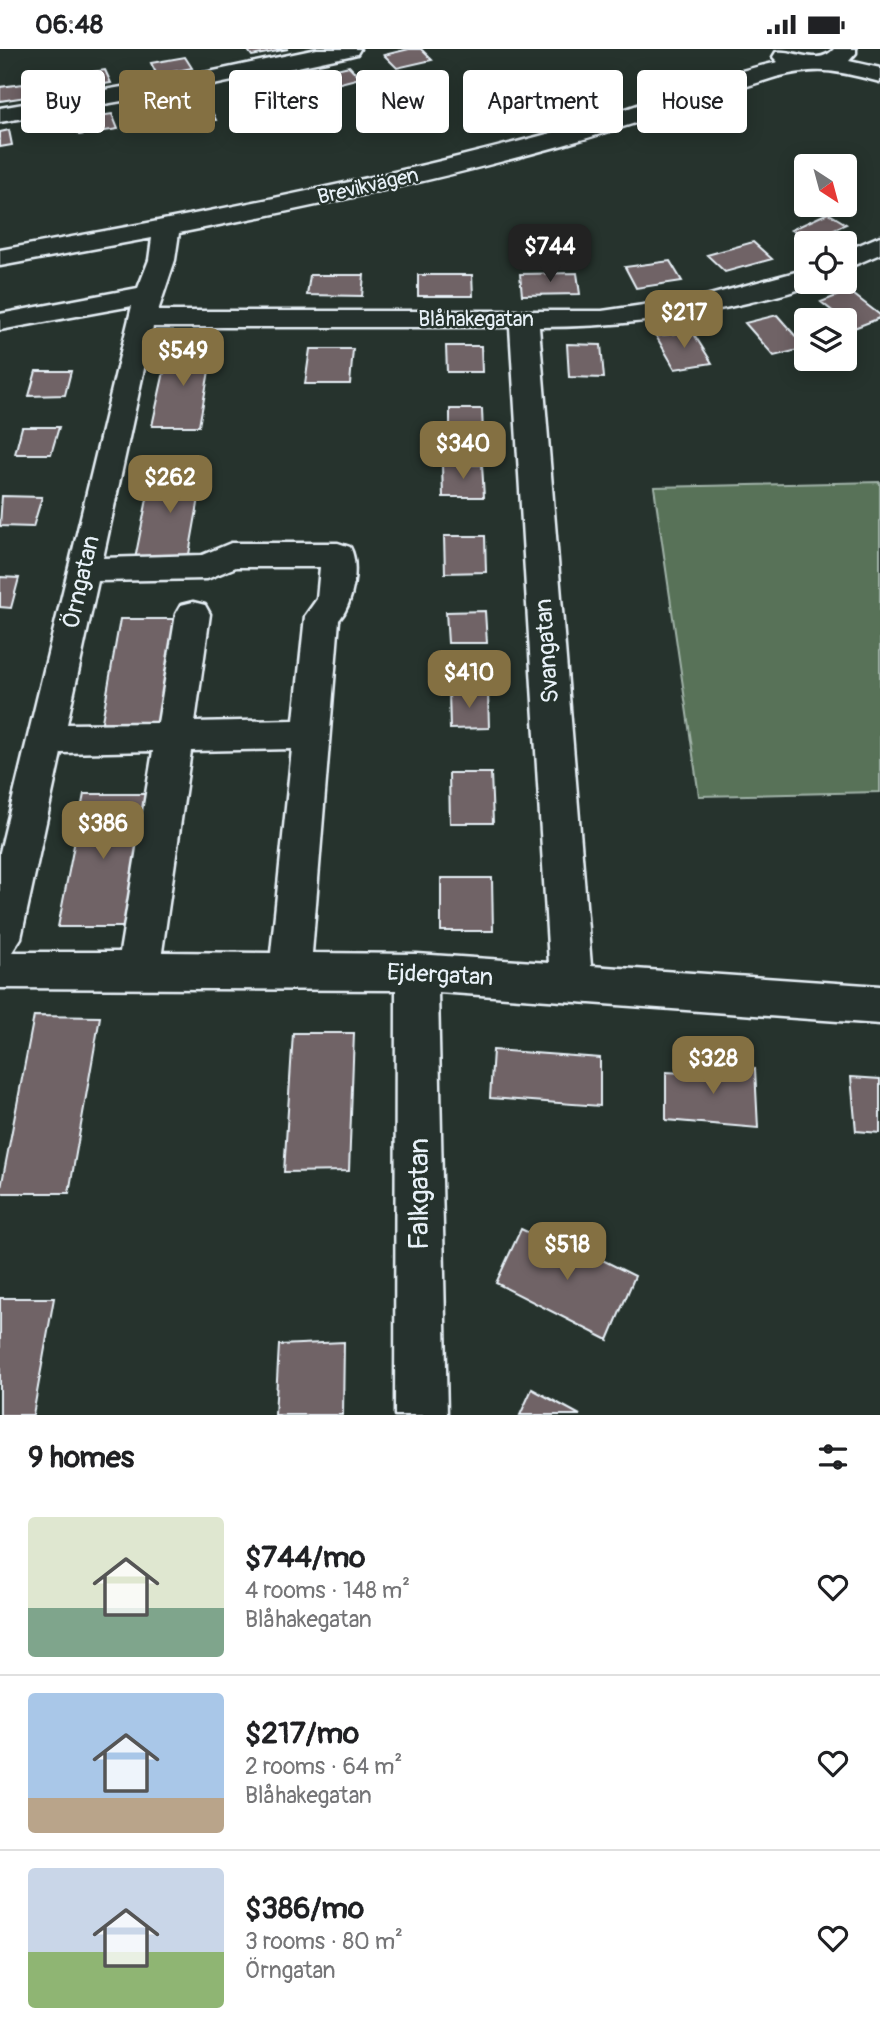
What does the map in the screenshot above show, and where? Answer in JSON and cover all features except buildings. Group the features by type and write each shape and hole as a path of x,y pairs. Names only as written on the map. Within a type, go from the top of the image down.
{"street":[{"path":"0,115 209,79 349,49"},
{"name":"Brevikvägen","path":"744,70 768,49"},
{"path":"774,49 782,56 831,57 880,75"},
{"name":"Brevikvägen","path":"747,79 831,57"},
{"name":"Brevikvägen","path":"0,258 334,195 568,135 637,113"},
{"name":"Örngatan","path":"0,937 83,570 145,307 162,260 167,228"},
{"path":"857,255 880,244"},
{"name":"Blåhakegatan","path":"0,322 103,301 145,307 602,319 667,311 735,298 794,281"},
{"name":"Svangatan","path":"524,319 571,984"},
{"path":"83,570 207,567 231,555 338,555 334,603 322,616 290,972"},
{"path":"138,971 193,614"},
{"path":"45,739 312,734"},
{"name":"Ejdergatan","path":"0,970 417,972 880,1006"},
{"name":"Falkgatan","path":"417,972 421,1415"}],"green space":[{"path":"880,482 880,792 699,796 654,487"}]}
